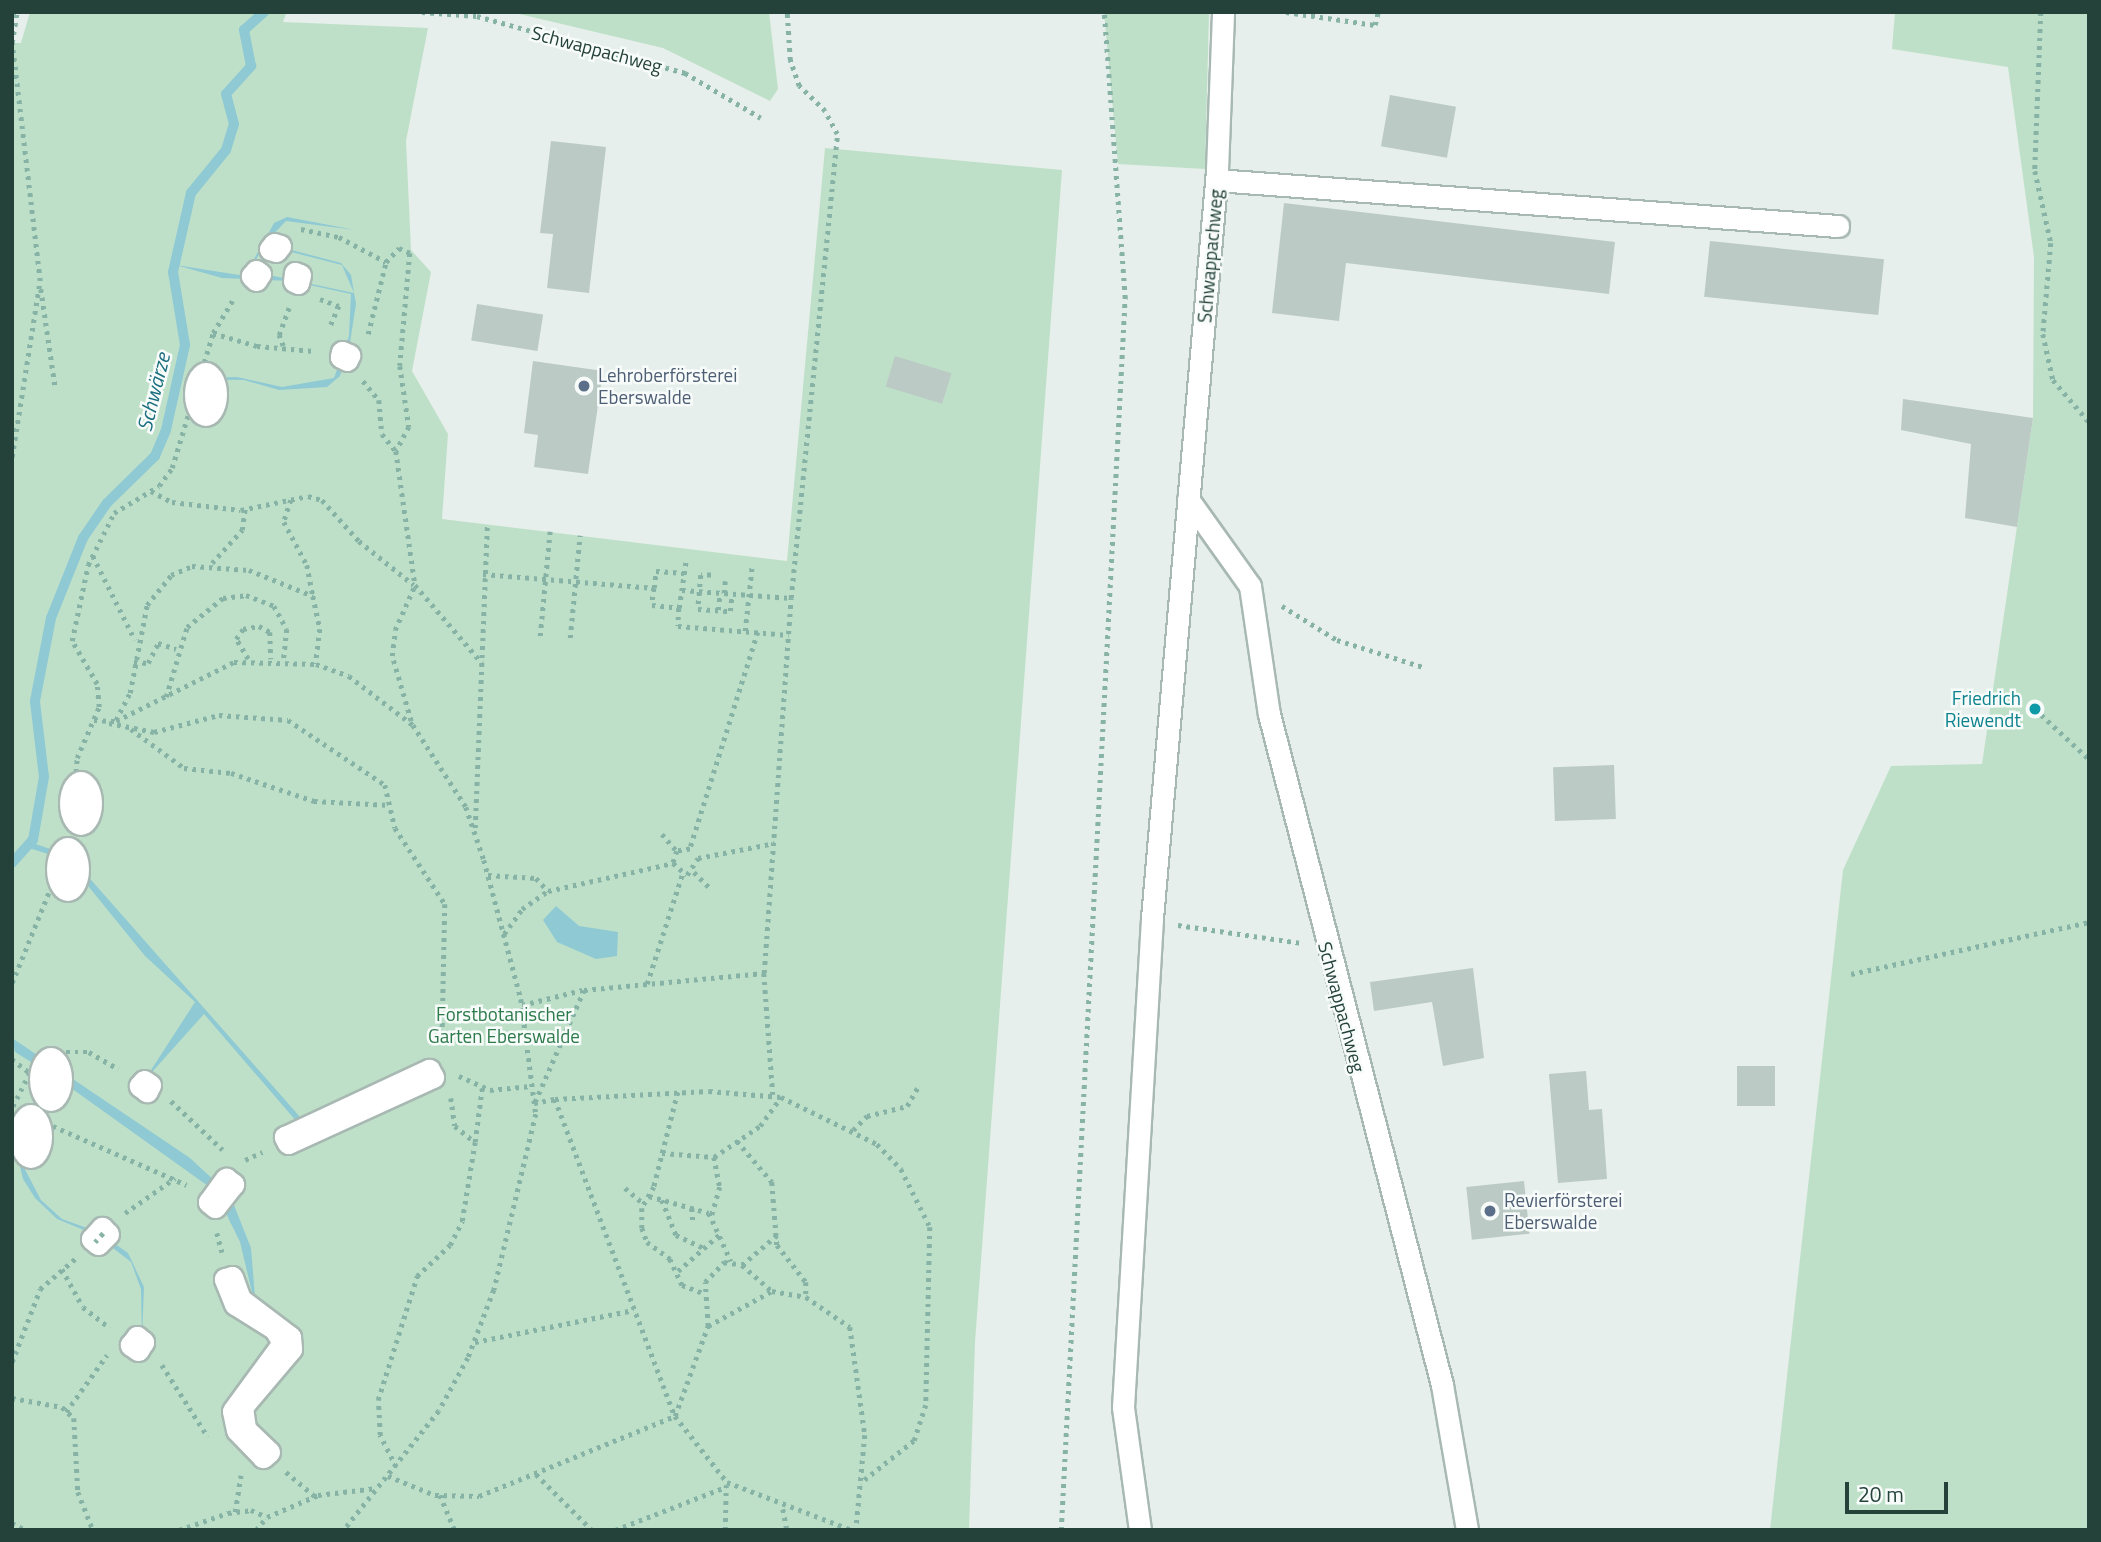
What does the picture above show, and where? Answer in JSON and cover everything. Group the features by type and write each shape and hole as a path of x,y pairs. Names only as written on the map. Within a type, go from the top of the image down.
{"street":[{"name":"Schwappachweg","path":"1140,1530 1123,1408 1152,918 1216,180 1223,12"},
{"path":"1216,180 1838,226"},
{"name":"Schwappachweg","path":"1188,499 1250,586 1269,714 1326,946 1442,1385 1466,1530"},
{"path":"429,1070 433,1077 298,1139 286,1140 429,1070"},
{"path":"228,1278 234,1304 275,1329 284,1343 233,1411 237,1430 266,1454"}],"path":[{"path":"16,12 12,43 55,386"},
{"path":"274,12 414,12"},
{"name":"Schwappachweg","path":"422,12 477,16 685,73 761,118"},
{"path":"773,1095 764,973 791,598 837,134 825,111 799,86 790,60 787,12"},
{"path":"1061,1530 1125,298 1104,12"},
{"path":"1286,12 1375,25 1378,12"},
{"path":"2041,12 2035,171 2051,243 2043,334 2053,380 2089,422"},
{"path":"276,245 286,232 300,229 339,237 386,262"},
{"path":"365,346 386,262 399,248 410,253 400,366 409,427 396,451"},
{"path":"12,983 63,855 77,758 94,720 97,684 71,630 93,556 114,513 150,491 181,449 213,333 254,278"},
{"path":"12,457 40,281"},
{"path":"303,285 339,306 325,338"},
{"path":"283,346 279,335 291,299"},
{"path":"213,333 311,352 322,345"},
{"path":"355,367 363,386 379,400 382,434 396,451 415,586 398,620 392,656 413,725"},
{"path":"150,491 172,502 245,509 292,499 322,500 359,541 415,586 483,664"},
{"path":"292,499 284,522 307,565 320,629 316,664"},
{"path":"212,564 243,530 245,509"},
{"path":"475,833 487,524"},
{"path":"540,636 550,531"},
{"path":"569,638 580,535"},
{"path":"93,556 135,640"},
{"path":"686,560 678,626 789,635"},
{"path":"116,721 130,694 141,620 158,587 192,566 212,564 249,570 313,596"},
{"path":"745,631 752,565"},
{"path":"679,608 652,605 656,571 684,573"},
{"path":"483,573 654,588"},
{"path":"711,575 701,575 698,609 730,611 732,594"},
{"path":"718,610 725,582"},
{"path":"682,590 791,598"},
{"path":"166,697 176,649 207,606 246,596 275,606 283,617 284,659"},
{"path":"1272,600 1337,640 1423,667"},
{"path":"249,660 235,644 247,627 270,632 271,659"},
{"path":"690,849 758,632"},
{"path":"134,662 148,663 158,643 176,649"},
{"path":"108,723 234,662"},
{"path":"2035,709 2089,759"},
{"path":"94,720 154,732 219,715 288,719 375,776 390,805 395,828 444,904 439,959 443,1055"},
{"path":"130,728 184,768 231,773 314,801 390,805"},
{"path":"662,834 677,851"},
{"path":"698,858 775,843"},
{"path":"677,851 690,849"},
{"path":"690,849 698,858"},
{"path":"673,863 677,851"},
{"path":"694,872 698,858"},
{"path":"673,863 682,875"},
{"path":"504,934 522,909 548,891 673,863"},
{"path":"682,875 694,872"},
{"path":"694,872 711,889"},
{"path":"488,875 536,878 548,891"},
{"path":"647,984 682,875"},
{"path":"1152,918 1210,933 1326,946"},
{"path":"1850,974 2089,922"},
{"path":"522,1005 584,989 764,973"},
{"path":"584,989 534,1103 555,1099 678,1092 773,1095 853,1130 901,1169 930,1227 923,1427 899,1458 861,1483"},
{"path":"12,1059 40,1067 89,1052 145,1085 241,1162 286,1140"},
{"path":"40,1067 20,1119 176,1177 203,1198"},
{"path":"453,1083 453,1072 482,1088 531,1086"},
{"path":"853,1130 867,1116 907,1106 919,1085"},
{"path":"396,1467 384,1450 377,1400 417,1276 450,1245 462,1221 482,1088"},
{"path":"451,1092 455,1126 475,1142"},
{"path":"678,1092 649,1196 644,1204 647,1242 678,1271 689,1292 705,1294"},
{"path":"662,1153 714,1157 765,1121 781,1097"},
{"path":"555,1099 675,1416 726,1485 783,1509 854,1530 865,1435 850,1327 806,1297 772,1291 742,1265 731,1261 718,1236 712,1216 720,1187 714,1157"},
{"path":"737,1142 772,1182 779,1250 806,1283 806,1297"},
{"path":"12,1362 34,1298 62,1269 108,1229 176,1177"},
{"path":"625,1188 644,1204"},
{"path":"649,1196 712,1216"},
{"path":"662,1200 676,1234 702,1247"},
{"path":"692,1208 693,1223"},
{"path":"215,1225 228,1278"},
{"path":"742,1265 777,1235"},
{"path":"678,1271 693,1264 702,1247 718,1236"},
{"path":"388,1476 440,1495 478,1496 675,1416 708,1326 705,1294 710,1273 731,1261"},
{"path":"62,1269 83,1307 164,1367 215,1446"},
{"path":"708,1326 772,1291"},
{"path":"474,1343 635,1310"},
{"path":"66,1412 132,1341"},
{"path":"12,1398 66,1412 79,1435 78,1492 93,1530"},
{"path":"266,1454 315,1496"},
{"path":"232,1463 242,1478 235,1512"},
{"path":"536,1474 592,1530"},
{"path":"615,1530 726,1485"},
{"path":"725,1530 726,1485"},
{"path":"256,1530 267,1517 315,1496 378,1488"},
{"path":"440,1495 455,1530"},
{"path":"783,1509 787,1530"},
{"path":"179,1530 235,1512 267,1517"},
{"path":"12,1523 25,1530"}],"green space":[{"name":"Forstbotanischer Garten Eberswalde","path":"30,12 302,12 286,14 283,22 428,28 406,141 411,250 431,272 412,371 448,434 442,519 787,561 825,148 1062,170 975,1342 969,1530 12,1530 12,43 21,43"},
{"path":"511,12 769,12 778,89 770,101 663,48"},
{"path":"1104,12 1209,12 1205,169 1118,164"},
{"path":"1895,12 2089,12 2089,1530 1770,1530 1843,870 1891,766 1982,764 2033,418 2034,257 2008,67 1892,49"}],"water":[{"path":"287,217 355,230 286,221 265,243 341,263 351,275 356,304 349,349 340,376 327,387 279,390 244,380 178,379 237,377 282,387 334,378 349,336 351,294 291,281 222,278 176,265 239,275 248,270 274,223","holes":["264,245 342,265 354,293 250,271"]},
{"path":"33,843 70,856 308,1126 303,1129 204,1014 144,1081 195,1002 145,956 67,860 29,848"},
{"path":"556,906 579,926 618,932 617,956 596,959 557,942 543,920"},
{"path":"12,1038 190,1158 230,1195 251,1248 256,1309 240,1242 215,1191 64,1083 23,1126 20,1160 41,1200 62,1219 98,1232 128,1253 144,1287 142,1340 141,1289 131,1262 96,1235 57,1219 35,1198 23,1179 16,1149 20,1125 60,1080 15,1052"}],"building":[{"path":"1390,95 1456,107 1447,158 1381,146"},
{"path":"551,141 606,147 589,293 547,288 553,234 540,233"},
{"path":"1284,203 1615,242 1609,294 1346,263 1339,321 1272,313"},
{"path":"1710,241 1884,259 1878,315 1704,297"},
{"path":"477,304 543,314 537,351 471,341"},
{"path":"895,356 951,373 942,404 886,387"},
{"path":"533,361 603,371 588,474 534,467 538,435 524,433"},
{"path":"1903,399 2033,418 2017,527 1965,518 1971,444 1901,430"},
{"path":"1614,765 1616,819 1555,821 1553,767"},
{"path":"1473,968 1484,1058 1443,1066 1432,1002 1374,1011 1370,982"},
{"path":"1737,1066 1775,1066 1775,1106 1737,1106"},
{"path":"1586,1071 1589,1110 1602,1109 1607,1179 1558,1183 1549,1074"},
{"path":"1524,1181 1530,1234 1472,1240 1466,1187"}],"waterway":[{"name":"Schwärze","path":"12,863 33,840 44,777 35,701 51,618 83,538 107,503 155,456 166,430 185,345 173,272 191,193 226,150 234,124 226,94 251,66 244,30 264,12"}],"place":[{"name":"Lehroberförsterei Eberswalde","path":"584,386"},
{"name":"Friedrich Riewendt","path":"2035,709"},
{"name":"Revierförsterei Eberswalde","path":"1490,1211"}]}
